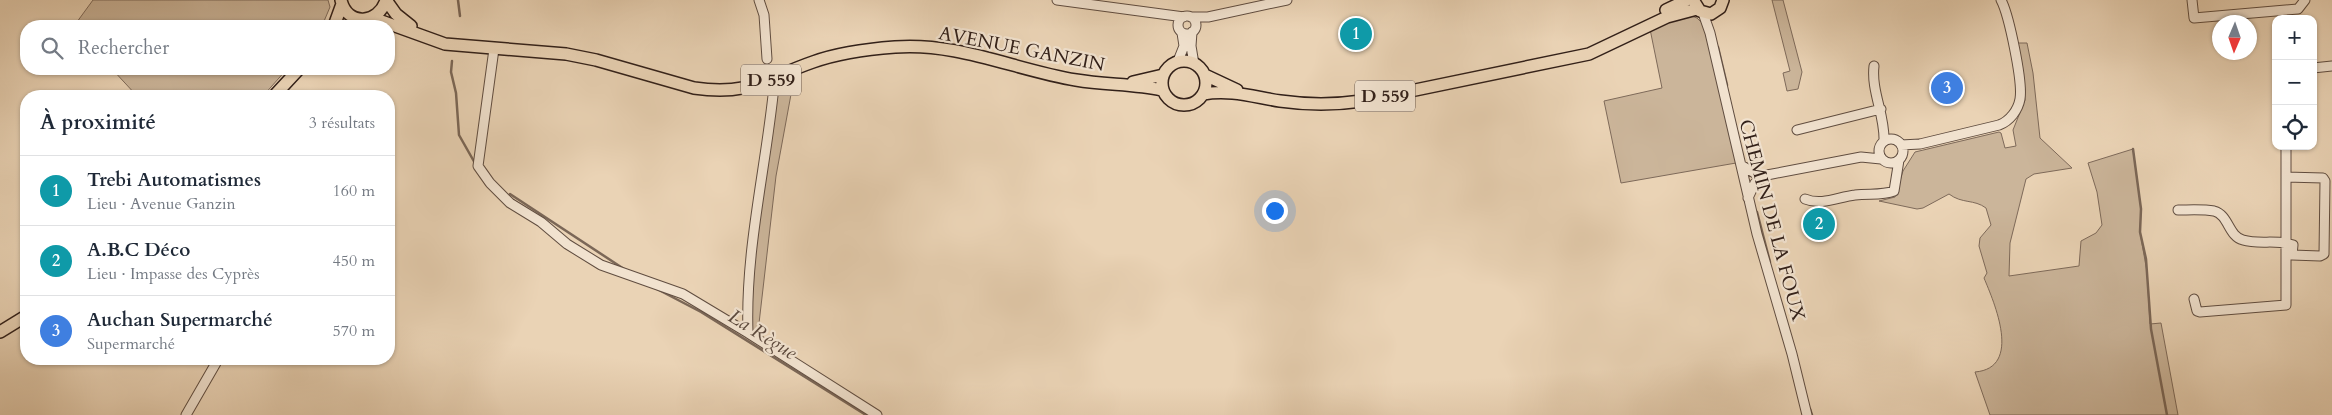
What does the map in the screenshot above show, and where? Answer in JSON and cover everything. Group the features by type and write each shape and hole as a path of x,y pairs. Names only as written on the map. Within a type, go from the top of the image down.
{"main road":[{"path":"342,2 348,14 358,19 373,18 379,13 386,0"},
{"name":"AVENUE GANZIN","path":"386,0 396,14 418,32"},
{"name":"D 559","path":"1525,66 1590,47 1687,0"},
{"path":"1698,7 1715,12 1724,1"},
{"path":"336,20 342,2"},
{"name":"D 559","path":"1203,94 1214,92 1243,93 1304,104 1344,104 1588,54 1667,17 1698,7"},
{"name":"AVENUE GANZIN","path":"373,18 379,20"},
{"name":"AVENUE GANZIN","path":"395,25 418,32 445,44 566,54 596,60 694,88 710,90 742,89 772,80 813,62 843,54 882,48 921,46 967,53 1076,80 1162,90"},
{"path":"1178,62 1194,64 1204,75 1206,82 1203,94 1192,103 1182,105 1171,101 1162,90 1163,75 1172,64 1178,62"},
{"path":"281,90 294,75"},
{"name":"AVENUE GANZIN","path":"1123,84 1163,75"},
{"name":"D 559","path":"1204,75 1243,93"},
{"path":"0,332 20,320"}],"street":[{"path":"759,0 764,15 767,60"},
{"path":"1057,0 1166,13 1188,23 1287,0"},
{"path":"1741,165 1756,174 1767,175 1861,156 1893,147 1920,144 1999,125 2009,119 2017,107 2020,98 2008,18 2001,0"},
{"path":"2192,0 2194,18 2298,14 2305,0"},
{"name":"CHEMIN DE LA FOUX","path":"1698,7 1710,33 1747,193 1806,415"},
{"name":"CHEMIN DE LA FOUX","path":"1710,33 1715,12"},
{"path":"1178,62 1184,46 1182,33 1188,23"},
{"path":"1188,23 1194,64"},
{"path":"494,49 478,166 490,183 510,203 541,222 567,244 601,265 683,294 877,415"},
{"path":"1804,199 1819,202 1858,194 1884,195 1894,191 1897,183 1893,147 1881,109 1874,66"},
{"path":"2317,68 2332,66"},
{"path":"748,333 752,247 757,197 768,139 774,86 772,80"},
{"path":"1797,130 1881,109"},
{"path":"1893,147 1878,152 1896,174"},
{"path":"1885,161 1893,147"},
{"path":"2194,299 2197,311 2200,312 2286,305 2286,150"},
{"path":"1861,156 1885,161"},
{"path":"1743,175 1757,182"},
{"path":"1747,193 1767,175"},
{"path":"2178,210 2215,211 2224,218 2235,237 2243,241 2286,242 2293,245 2292,255 2320,256 2324,254 2328,211 2325,181 2323,178 2286,177"},
{"path":"186,415 215,365"}],"shaded area":[{"path":"93,0 328,0 330,7 325,20 78,20"},
{"path":"1772,0 1783,0 1802,72 1798,89 1787,91 1783,73 1790,71"},
{"path":"1686,14 1697,18 1703,24 1734,143 1736,163 1621,183 1604,101 1662,88 1650,29"},
{"path":"2017,43 2027,43 2033,73 2040,138 2072,168 2034,174 2026,179 2010,243 2009,276 2079,266 2081,241 2096,233 2102,225 2097,192 2088,163 2133,149 2141,209 2140,232 2147,272 2150,324 2161,323 2178,415 1990,415 1975,372 1990,368 1998,359 2002,347 1998,317 1984,278 1987,273 1979,246 1980,238 1991,225 1986,208 1949,194 1923,208 1917,209 1879,201 1895,197 1903,171 1915,152 1999,132 2001,133 2005,148 2016,146 2013,130 2025,100"},
{"path":"118,75 282,75 268,90 131,90"},
{"path":"794,78 776,176 758,332 745,327 766,142 770,86"}],"waterway":[{"name":"La Règue","path":"458,0 460,16"},
{"path":"1718,47 1727,85"},
{"name":"La Règue","path":"452,61 451,72 456,93 459,135 476,165"},
{"path":"2133,149 2141,209 2140,232 2146,259 2151,329 2167,415"},
{"name":"La Règue","path":"510,194 624,269"},
{"path":"1757,212 1770,262"},
{"name":"La Règue","path":"655,288 701,312 866,415"},
{"path":"1810,409 1812,415"}],"place":[{"name":"Trebi Automatismes","path":"1356,34"},
{"name":"Auchan Supermarché","path":"1947,88"},
{"name":"A.B.C Déco","path":"1819,224"}]}
